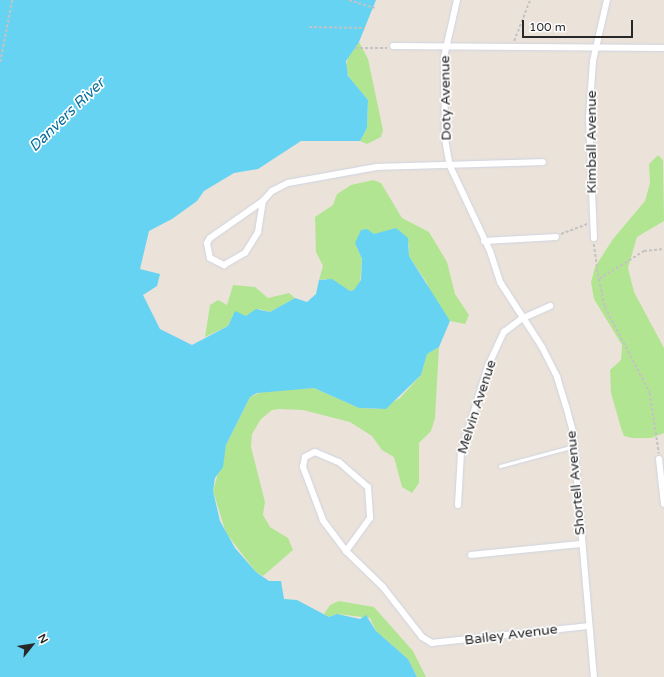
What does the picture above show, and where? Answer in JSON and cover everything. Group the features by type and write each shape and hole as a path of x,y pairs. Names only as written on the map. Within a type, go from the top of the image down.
{"street":[{"name":"Doty Avenue","path":"457,0 445,46 444,139 450,166 484,241 500,282"},
{"name":"Kimball Avenue","path":"594,238 592,223 589,117 596,46 607,0"},
{"path":"393,46 596,46 664,48"},
{"path":"263,201 253,244 224,265 210,258 207,243 210,238 263,201 277,188 311,176 376,167 450,166 543,162"},
{"path":"484,241 556,237"},
{"name":"Shortell Avenue","path":"500,282 521,319 558,377 574,446 594,677"},
{"name":"Melvin Avenue","path":"458,505 461,453 485,373 504,332 521,319 550,306"},
{"path":"309,453 325,454 340,462 368,488 370,518 346,551 322,520 302,462 309,453"},
{"path":"659,459 664,504"},
{"path":"471,555 582,544"},
{"name":"Bailey Avenue","path":"346,551 383,587 422,637 432,643 589,626"}],"lane":[{"path":"500,466 574,446"}],"path":[{"path":"0,62 12,0"},
{"path":"349,0 375,8"},
{"path":"512,46 530,0"},
{"path":"309,27 365,28"},
{"path":"356,48 393,46"},
{"path":"556,237 575,226 592,223"},
{"path":"599,279 644,251 664,249"},
{"path":"595,252 605,307 650,393 659,459"}],"green space":[{"path":"359,42 368,59 383,130 381,137 367,144 360,141 367,128 368,100 349,78 346,66 349,53"},
{"path":"658,155 663,160 664,221 637,237 628,268 634,292 664,348 664,433 651,438 632,438 624,436 611,393 610,370 621,360 622,345 594,299 591,282 595,267 613,239 645,201 650,183 649,164"},
{"path":"373,180 381,183 402,218 429,232 447,262 455,294 469,315 465,324 450,321 431,295 427,283 409,256 409,244 396,228 355,243 362,259 360,285 354,290 350,291 326,279 319,280 323,266 316,252 315,217 333,205 337,194 351,185"},
{"path":"233,285 255,287 268,298 289,293 295,298 270,312 259,309 246,316 233,315 228,326 205,337 210,305 218,300 227,305"},
{"path":"439,347 435,418 431,431 419,443 419,483 412,493 402,487 394,457 382,450 372,436 350,422 303,410 280,409 272,410 261,419 252,434 251,447 265,502 263,515 270,527 288,538 293,550 263,576 256,572 226,533 213,491 226,445 250,397 266,390 314,388 359,408 381,409 400,398 421,375 427,354"},
{"path":"339,601 374,607 413,651 426,677 417,677 408,659 376,631 370,618 337,614 329,617 324,614 330,605"}],"water":[{"name":"Danvers River","path":"0,0 376,0 359,42 346,61 348,76 368,100 367,128 360,141 301,141 258,169 234,173 204,191 197,201 172,219 149,231 140,269 160,274 157,286 143,295 160,329 192,345 228,326 235,311 246,316 256,309 270,312 295,298 307,302 316,294 319,280 332,279 350,291 354,290 361,280 362,259 355,243 361,230 367,229 374,234 396,228 408,238 409,256 450,321 439,347 427,354 421,375 386,409 359,408 314,388 257,393 250,397 226,445 223,467 215,478 213,491 220,521 235,548 256,572 269,581 281,581 284,599 297,600 329,617 337,614 360,619 366,615 376,631 408,659 417,677 0,677"}]}
